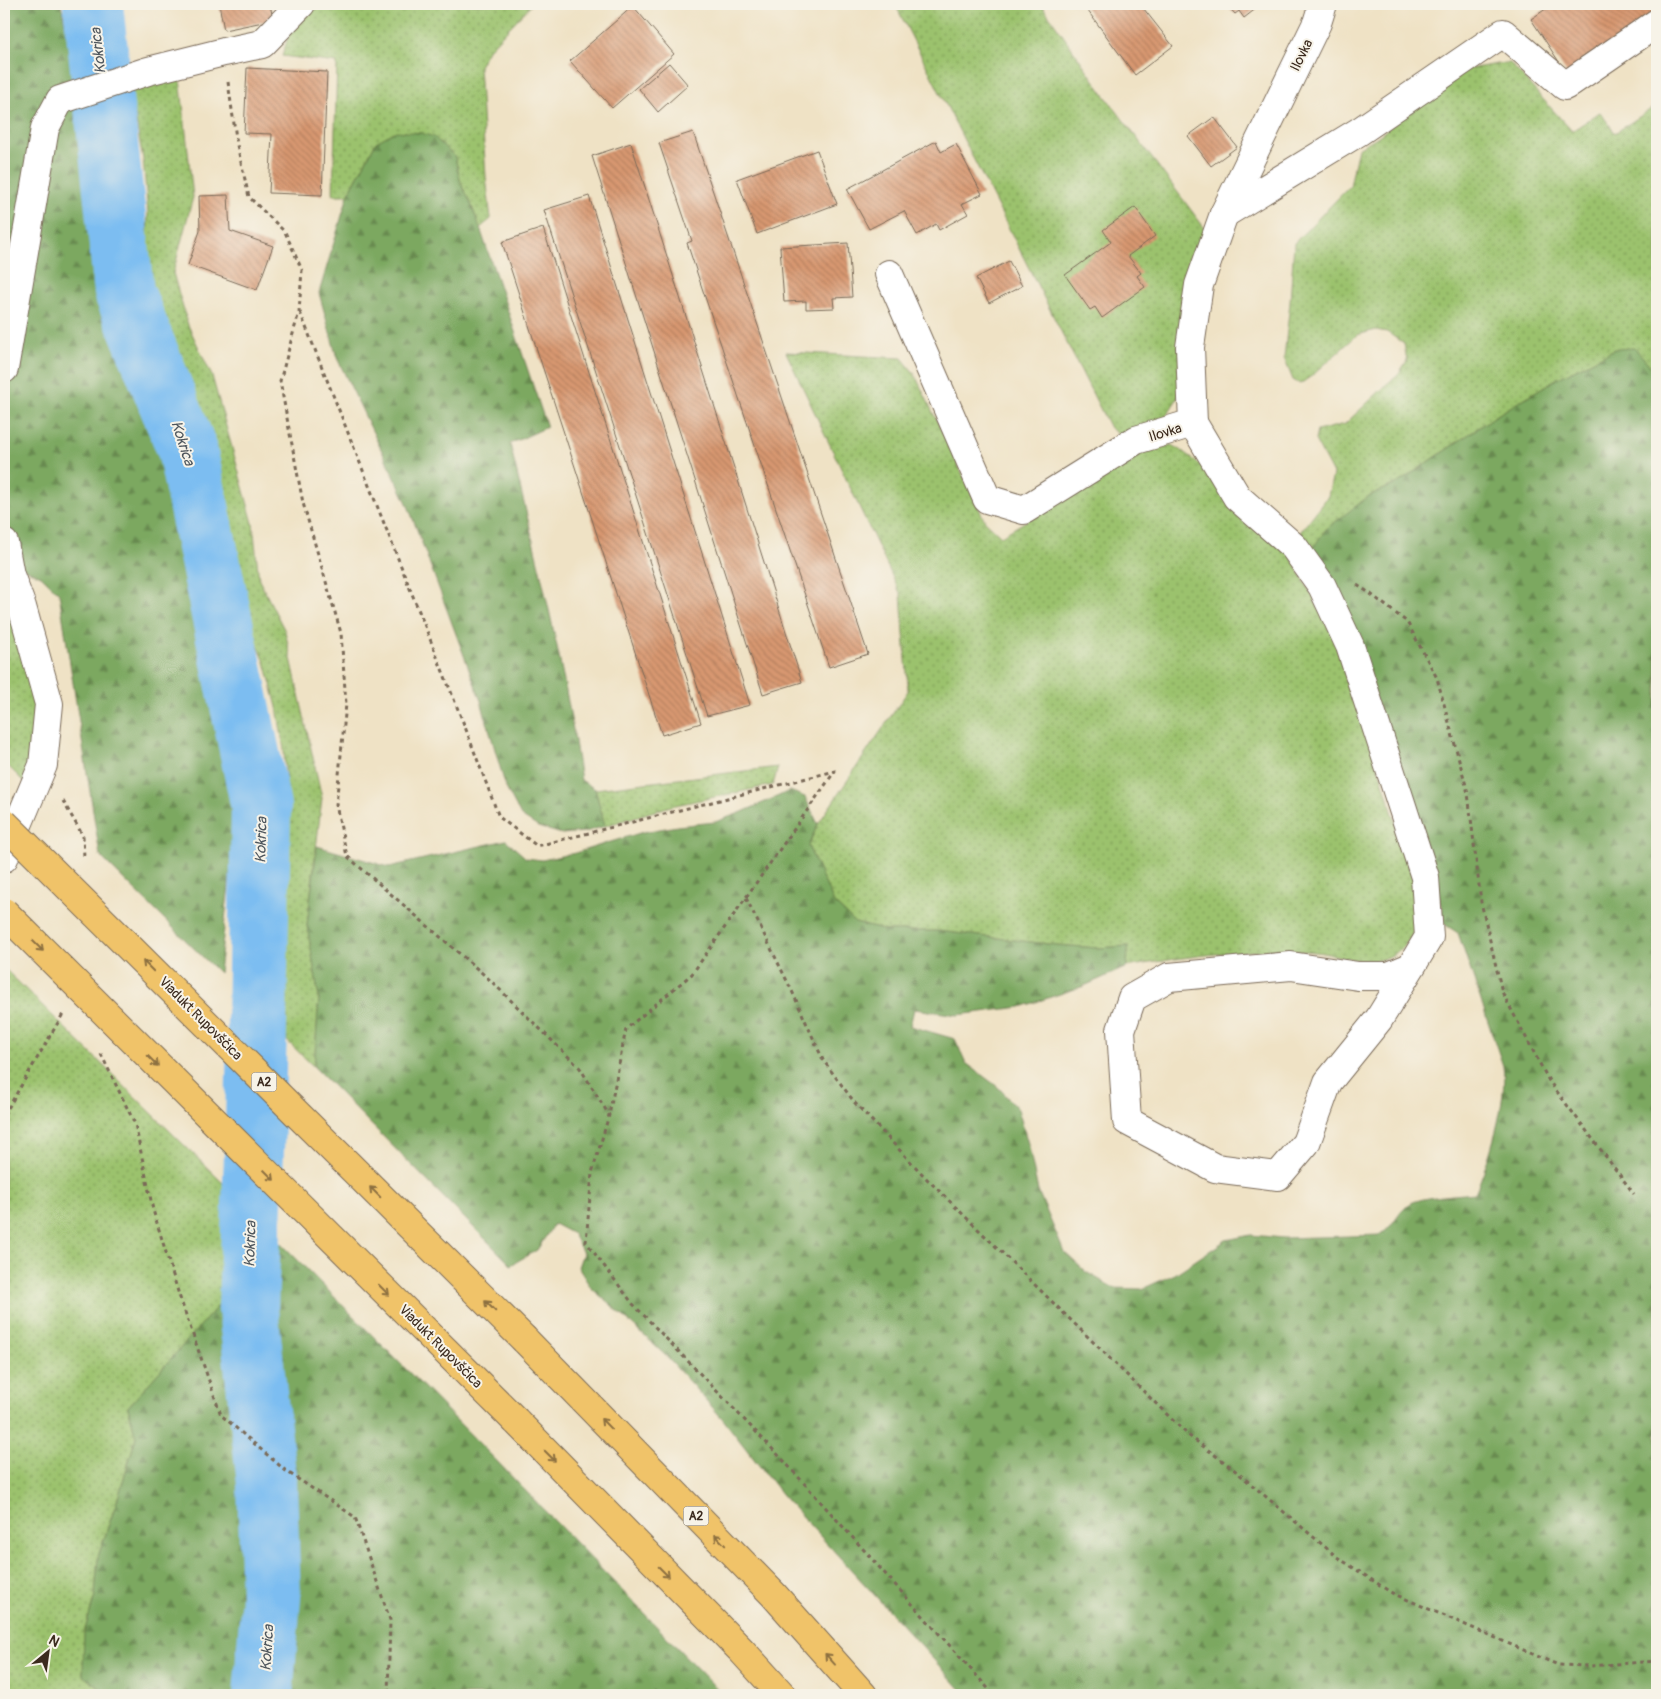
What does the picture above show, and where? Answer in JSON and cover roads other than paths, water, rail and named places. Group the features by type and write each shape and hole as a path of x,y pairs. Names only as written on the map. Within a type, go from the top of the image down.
{"highway":[{"name":"Viadukt Rupovščica","path":"4,824 525,1340 773,1594 863,1695"},
{"name":"Viadukt Rupovščica","path":"4,912 516,1421 742,1651 782,1695"}],"street":[{"path":"4,369 45,128 60,100 148,71 262,44 301,4"},
{"name":"Ilovka","path":"890,274 987,499 1024,510 1136,440 1193,423 1190,346 1199,285 1224,214 1317,23 1323,4"},
{"path":"1224,214 1360,131 1503,33 1565,86 1657,23"},
{"path":"1193,423 1237,497 1294,547 1322,586 1350,646 1425,877 1429,937 1412,967 1379,1019 1328,1082 1306,1142 1278,1176 1215,1168 1127,1121 1121,1030 1132,998 1169,977 1291,966 1358,976 1389,976 1412,967"},
{"path":"4,543 7,574 22,607 49,704 42,766 4,858"}],"waterway":[{"name":"Kokrica","path":"93,4 124,292 187,449 261,807 255,1126 248,1309 267,1484 271,1597 263,1695"}]}
